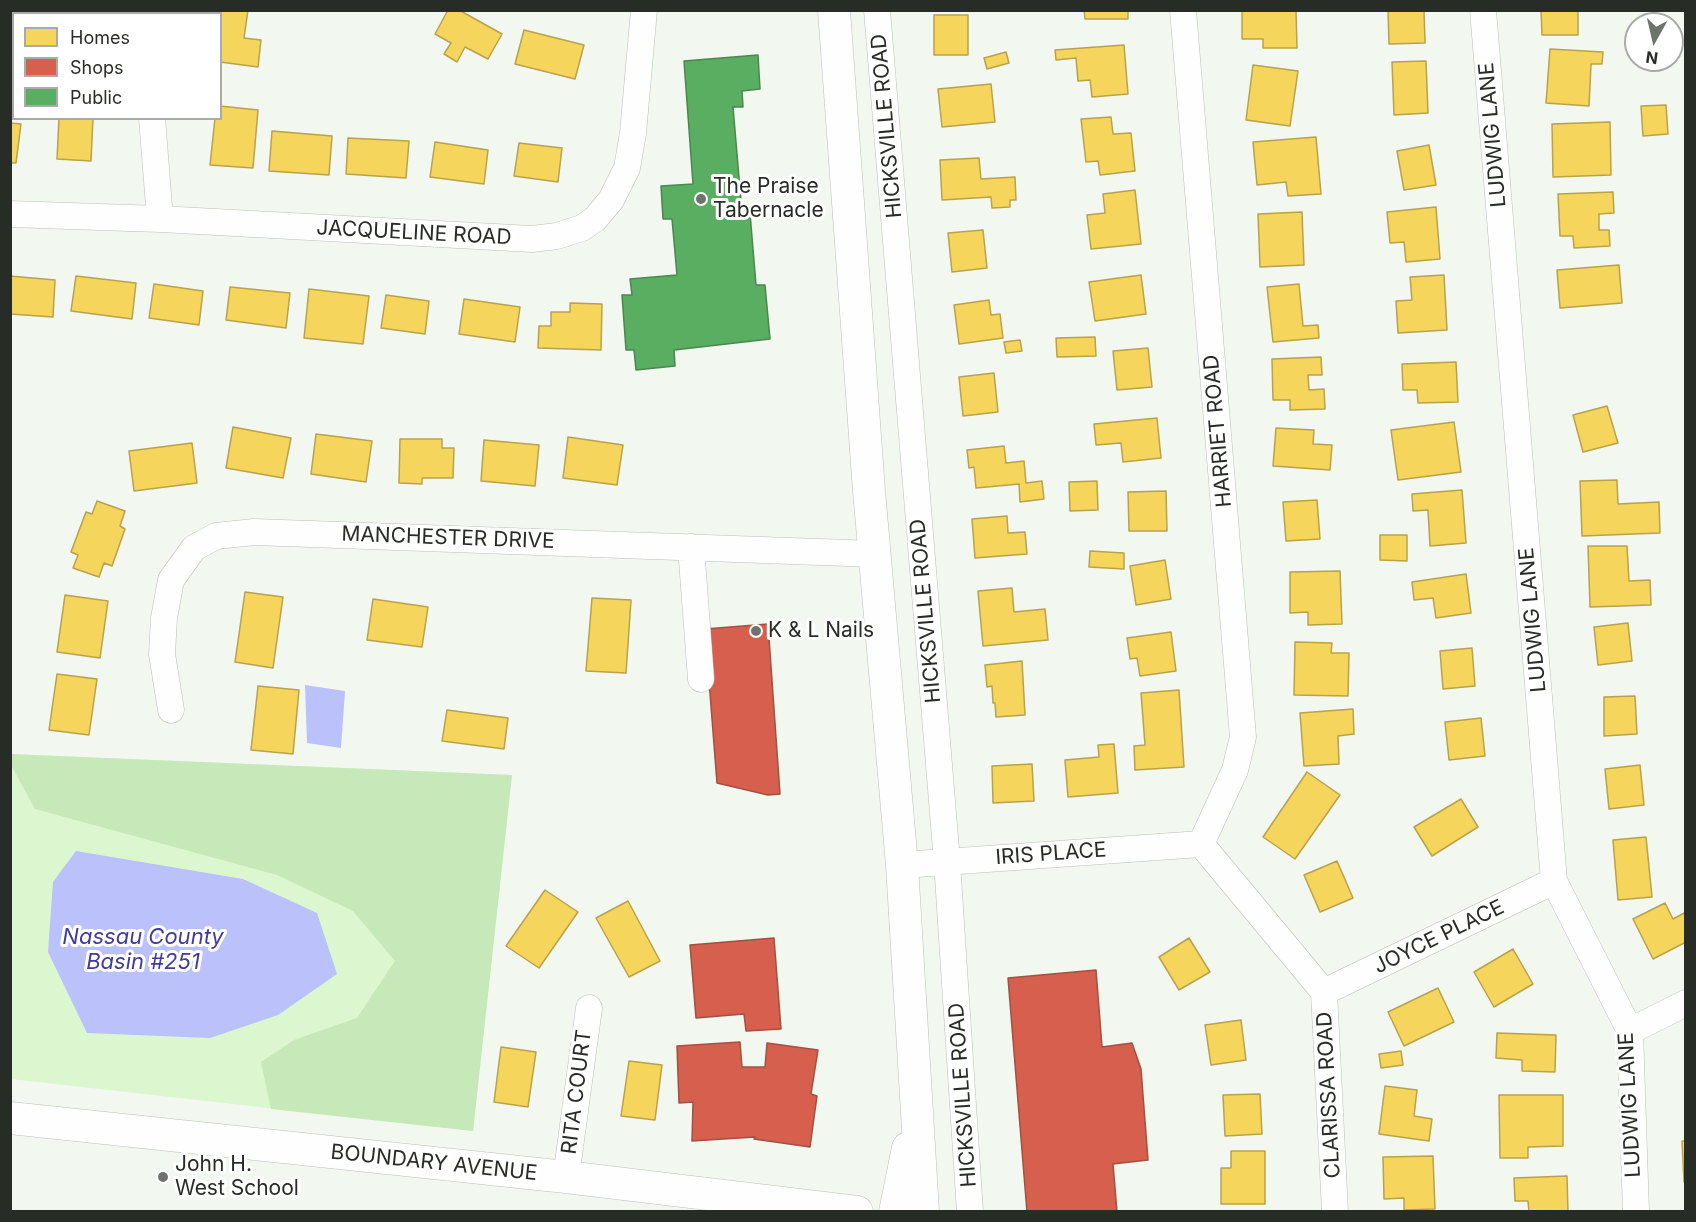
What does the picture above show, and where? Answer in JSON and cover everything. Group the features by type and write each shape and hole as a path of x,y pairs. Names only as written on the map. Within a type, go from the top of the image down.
{"main road":[{"name":"HICKSVILLE ROAD","path":"834,10 868,469 902,865 923,1212"},
{"path":"895,1212 916,1106"},
{"name":"BOUNDARY AVENUE","path":"10,1118 567,1176 856,1212"}],"street":[{"name":"JACQUELINE ROAD","path":"10,213 532,239 557,236 582,228 595,219 611,200 627,168 633,133 644,10"},
{"name":"HICKSVILLE ROAD","path":"878,10 947,861 970,1212"},
{"name":"HARRIET ROAD","path":"1183,10 1242,737 1235,770 1201,843"},
{"name":"LUDWIG LANE","path":"1483,10 1554,881 1630,1032 1636,1212"},
{"path":"152,120 160,219"},
{"name":"MANCHESTER DRIVE","path":"171,710 162,654 164,618 171,580 194,548 216,536 254,532 876,554"},
{"path":"691,547 701,680"},
{"name":"IRIS PLACE","path":"902,865 1201,843"},
{"name":"CLARISSA ROAD","path":"1201,843 1324,993 1335,1212"},
{"name":"JOYCE PLACE","path":"1324,993 1554,881"},
{"path":"1630,1032 1686,1003"},
{"name":"RITA COURT","path":"567,1176 588,1008"}],"green space":[{"path":"10,754 512,775 473,1131 271,1109 261,1062 294,1040 357,1018 395,961 353,911 277,875 35,809 11,765"},
{"path":"11,754 512,775 473,1131 11,1079"}],"water":[{"path":"305,685 345,691 341,748 307,743"},
{"name":"Nassau County Basin #251","path":"76,851 243,879 317,913 337,974 278,1015 210,1038 87,1033 48,952 53,882"}],"building: Homes":[{"path":"50,10 84,10 84,12 50,12"},
{"path":"216,10 248,10 244,38 261,40 258,67 222,62 222,12 216,12"},
{"path":"448,10 459,10 502,34 488,59 465,47 457,62 444,54 451,43 435,34"},
{"path":"1084,10 1128,10 1128,19 1085,19"},
{"path":"1242,10 1296,10 1297,48 1263,48 1263,39 1242,39"},
{"path":"1371,10 1424,10 1425,43 1389,44 1388,11"},
{"path":"1541,10 1578,10 1578,35 1542,35"},
{"path":"934,15 968,15 968,55 934,55"},
{"path":"524,30 584,45 575,79 515,64"},
{"path":"1124,45 1128,94 1092,97 1090,80 1078,81 1076,58 1056,60 1055,50"},
{"path":"1550,49 1603,52 1602,64 1591,64 1589,106 1546,103"},
{"path":"1006,52 1009,63 987,69 984,58"},
{"path":"1426,61 1428,113 1394,115 1392,62"},
{"path":"1253,65 1298,71 1290,126 1246,120"},
{"path":"991,84 995,122 942,127 938,89"},
{"path":"1666,105 1668,134 1643,136 1641,106"},
{"path":"222,106 258,110 253,168 210,165 215,120 222,120"},
{"path":"1111,117 1113,134 1131,133 1135,171 1100,175 1098,161 1086,162 1081,119"},
{"path":"59,120 93,120 91,161 57,159"},
{"path":"1610,122 1611,175 1553,177 1552,124"},
{"path":"10,123 21,124 16,163 10,163"},
{"path":"272,131 332,136 329,175 269,171"},
{"path":"1316,137 1321,194 1288,196 1286,182 1257,185 1253,142"},
{"path":"348,138 409,141 406,178 346,174"},
{"path":"435,142 488,150 484,184 430,177"},
{"path":"519,143 562,148 558,182 514,176"},
{"path":"1429,145 1436,185 1404,190 1397,151"},
{"path":"979,158 981,179 1015,177 1016,200 1010,200 1010,207 992,208 991,197 942,200 940,160"},
{"path":"1135,190 1141,244 1091,249 1087,215 1105,213 1103,194"},
{"path":"1613,192 1614,213 1599,214 1599,230 1609,230 1610,246 1574,248 1573,236 1560,236 1558,194"},
{"path":"1436,207 1440,259 1406,262 1404,242 1390,243 1387,212"},
{"path":"1302,212 1304,265 1260,267 1258,214"},
{"path":"983,230 987,268 952,272 948,233"},
{"path":"1619,265 1622,303 1560,308 1557,270"},
{"path":"1141,275 1146,314 1095,321 1089,282"},
{"path":"1444,275 1447,330 1398,333 1396,301 1412,300 1410,277"},
{"path":"10,276 55,280 53,317 10,314"},
{"path":"76,276 136,283 132,319 71,311"},
{"path":"154,284 203,291 199,325 149,318"},
{"path":"1299,284 1303,326 1318,325 1319,338 1273,342 1267,287"},
{"path":"230,287 290,293 286,328 226,320"},
{"path":"309,289 369,296 363,344 304,338"},
{"path":"386,295 429,301 425,334 381,328"},
{"path":"464,299 520,307 515,342 459,334"},
{"path":"989,300 991,315 1000,314 1003,338 959,344 954,305"},
{"path":"570,303 602,304 601,350 538,348 539,326 551,326 551,312 570,312"},
{"path":"1095,337 1096,356 1057,357 1056,338"},
{"path":"1020,340 1022,351 1006,353 1004,342"},
{"path":"1148,348 1152,387 1117,390 1113,351"},
{"path":"1321,357 1322,375 1308,375 1309,390 1324,389 1325,409 1290,410 1290,400 1273,400 1272,359"},
{"path":"1456,362 1458,402 1418,403 1417,390 1403,390 1402,364"},
{"path":"994,373 998,412 963,416 959,377"},
{"path":"1607,406 1618,443 1583,452 1573,415"},
{"path":"1157,418 1161,458 1123,462 1121,443 1096,445 1094,424"},
{"path":"1454,422 1461,472 1398,480 1391,430"},
{"path":"233,427 291,438 283,478 226,468"},
{"path":"1276,428 1314,430 1313,444 1332,445 1330,470 1273,466"},
{"path":"316,434 372,441 366,482 311,474"},
{"path":"568,437 623,445 617,485 563,478"},
{"path":"400,439 442,439 442,448 454,448 453,478 422,478 422,484 399,483"},
{"path":"484,440 539,445 535,486 481,481"},
{"path":"192,443 197,483 134,491 129,451"},
{"path":"1004,446 1006,463 1024,461 1026,483 1042,481 1044,499 1020,502 1019,484 976,488 974,467 969,468 967,450"},
{"path":"1617,480 1618,504 1659,502 1660,533 1582,536 1580,481"},
{"path":"1097,481 1098,510 1070,511 1069,482"},
{"path":"1462,490 1466,543 1430,546 1428,510 1413,511 1412,494"},
{"path":"1166,491 1167,531 1129,531 1128,492"},
{"path":"1317,500 1320,539 1286,541 1283,502"},
{"path":"97,501 125,511 120,526 125,529 112,566 104,563 99,577 73,568 78,555 71,552 86,512 92,514"},
{"path":"1007,516 1008,533 1025,532 1027,554 975,558 972,519"},
{"path":"1380,535 1407,535 1407,561 1380,560"},
{"path":"1588,546 1627,546 1629,581 1650,580 1651,605 1590,607"},
{"path":"1090,551 1124,553 1124,569 1089,567"},
{"path":"1165,560 1171,599 1136,605 1130,566"},
{"path":"1340,571 1342,624 1308,625 1308,612 1290,613 1290,572"},
{"path":"1466,574 1471,613 1436,618 1433,598 1414,600 1412,582"},
{"path":"1012,588 1014,612 1045,609 1048,640 983,646 978,591"},
{"path":"245,592 283,597 273,668 235,662"},
{"path":"65,595 108,601 100,658 57,652"},
{"path":"592,598 631,600 626,673 586,671"},
{"path":"373,599 428,607 422,647 367,640"},
{"path":"1628,623 1632,661 1598,665 1594,627"},
{"path":"1171,632 1176,671 1140,676 1137,658 1130,659 1127,638"},
{"path":"1295,642 1332,643 1331,653 1349,653 1348,696 1294,695"},
{"path":"1472,648 1475,686 1443,689 1440,651"},
{"path":"1022,661 1025,715 996,717 992,686 987,687 985,665"},
{"path":"57,674 97,679 89,735 49,730"},
{"path":"258,686 299,690 293,754 251,750"},
{"path":"1179,690 1184,767 1135,770 1134,746 1145,745 1141,693"},
{"path":"1635,696 1637,734 1604,736 1604,697"},
{"path":"1353,709 1354,734 1338,736 1339,764 1304,766 1300,713"},
{"path":"447,710 508,718 504,749 442,741"},
{"path":"1481,718 1485,756 1449,760 1445,722"},
{"path":"1114,744 1118,793 1068,797 1065,760 1099,757 1098,745"},
{"path":"1032,764 1034,801 993,803 992,766"},
{"path":"1640,765 1644,805 1609,809 1605,769"},
{"path":"1307,772 1340,795 1295,859 1263,837"},
{"path":"1461,799 1478,827 1432,856 1414,827"},
{"path":"1646,837 1652,897 1618,900 1613,840"},
{"path":"1337,861 1353,898 1320,912 1304,875"},
{"path":"545,890 578,912 539,968 506,946"},
{"path":"628,901 660,961 629,977 596,918"},
{"path":"1665,903 1673,919 1686,912 1686,942 1653,959 1633,919"},
{"path":"1189,938 1210,972 1179,990 1159,957"},
{"path":"1513,949 1533,984 1494,1007 1474,972"},
{"path":"1438,988 1454,1022 1404,1046 1388,1012"},
{"path":"1241,1020 1246,1060 1211,1065 1205,1025"},
{"path":"1497,1033 1556,1035 1555,1072 1522,1071 1522,1060 1496,1058"},
{"path":"501,1047 536,1052 528,1107 494,1102"},
{"path":"1401,1051 1403,1065 1381,1068 1379,1054"},
{"path":"629,1061 662,1065 655,1120 621,1116"},
{"path":"1385,1086 1417,1090 1414,1116 1432,1119 1429,1141 1379,1134"},
{"path":"1260,1094 1262,1134 1225,1136 1223,1095"},
{"path":"1499,1095 1563,1095 1563,1146 1528,1147 1528,1158 1500,1158"},
{"path":"1682,1141 1686,1141 1686,1182 1684,1182"},
{"path":"1231,1151 1265,1151 1265,1204 1221,1204 1221,1168 1231,1168"},
{"path":"1433,1156 1435,1209 1404,1210 1404,1198 1384,1199 1383,1157"},
{"path":"1567,1176 1568,1212 1529,1212 1528,1201 1515,1201 1514,1178"}],"building: Shops":[{"path":"768,624 780,794 768,795 717,783 705,629"},
{"path":"774,938 781,1029 746,1031 744,1014 696,1018 690,945"},
{"path":"1096,970 1102,1047 1132,1043 1141,1069 1148,1160 1113,1164 1117,1212 1027,1212 1008,978"},
{"path":"740,1042 742,1067 765,1067 767,1043 818,1050 811,1094 817,1096 810,1147 754,1139 755,1137 692,1141 693,1102 679,1103 677,1046"}],"building: Public":[{"name":"The Praise Tabernacle","path":"758,55 760,89 742,91 743,107 733,107 742,213 750,213 756,285 765,285 770,339 674,350 675,366 636,370 634,350 626,350 622,295 632,295 630,279 677,275 672,219 663,219 661,186 693,184 684,61"}],"place":[{"name":"The Praise Tabernacle","path":"701,199"},
{"name":"K & L Nails","path":"756,631"},
{"name":"John H. West School","path":"163,1177"}]}
